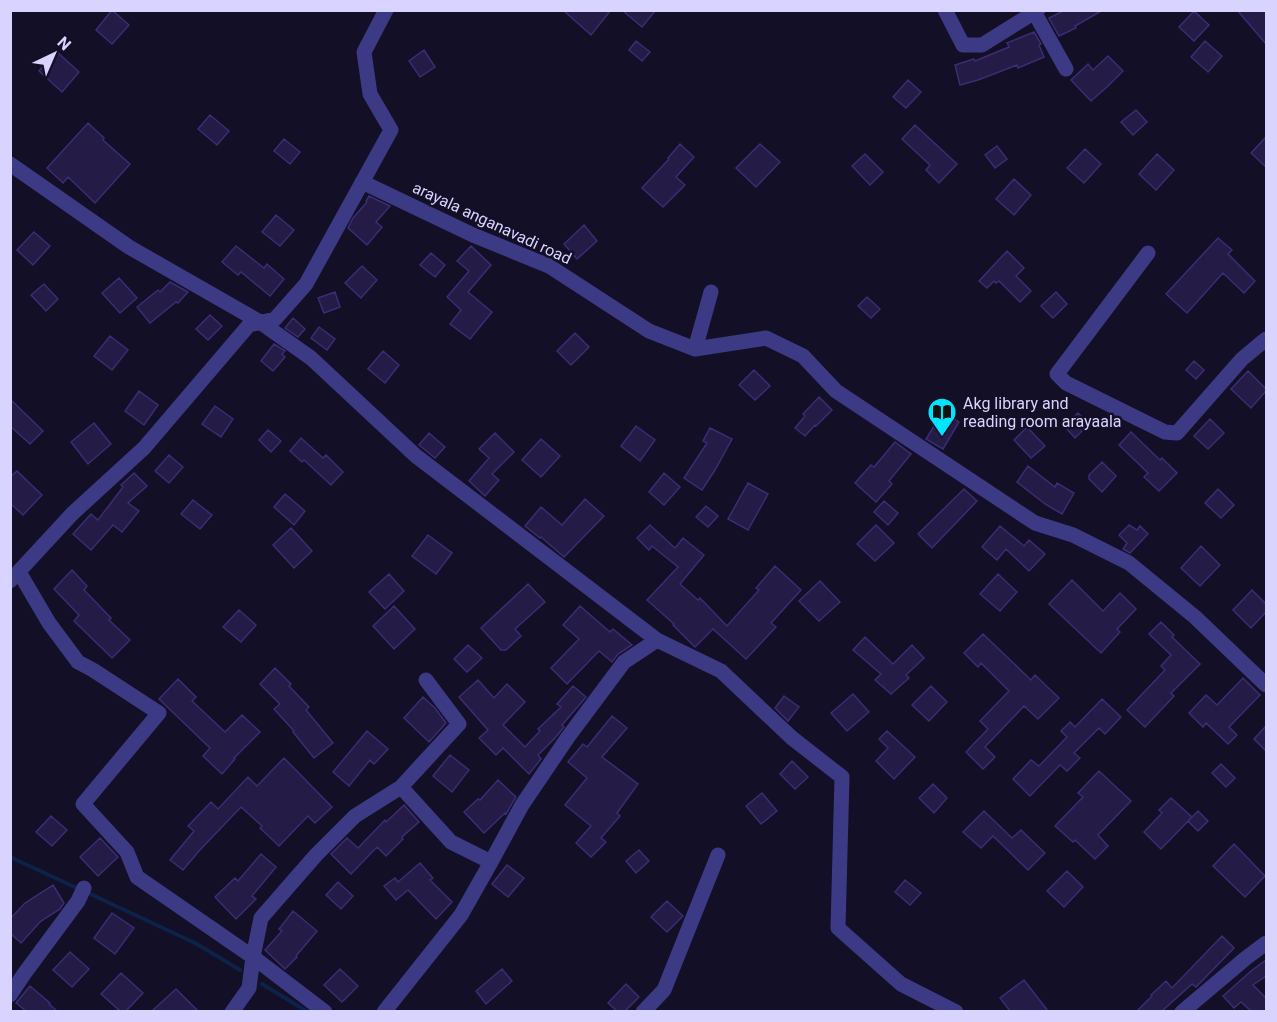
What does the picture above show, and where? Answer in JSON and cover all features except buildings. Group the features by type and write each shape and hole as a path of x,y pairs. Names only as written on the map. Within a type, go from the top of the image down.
{"street":[{"path":"325,1011 253,957 137,877 127,852 83,804 159,713 78,662 15,576 73,513 144,448 249,325 275,319 306,284 391,130 370,93 364,52 386,10"},
{"path":"945,10 963,45 981,45 1035,11 1066,69"},
{"path":"10,164 129,247 260,322 311,358 416,456 657,640 721,671 792,738 842,777 838,928 901,984 956,1011"},
{"name":"arayala anganavadi road","path":"362,182 473,235 549,266 649,331 695,349"},
{"path":"1148,253 1057,374 1066,383 1165,432 1177,433 1242,359 1266,339"},
{"path":"711,292 695,349 766,338 803,356 836,391 1035,523 1064,531 1129,563 1195,617 1266,684"},
{"path":"384,1011 461,915 522,804 568,737 624,662 657,640"},
{"path":"232,1011 249,988 261,918 316,855 356,816 401,787 459,724 426,680"},
{"path":"401,787 451,842 491,862"},
{"path":"643,1011 664,990 718,855"},
{"path":"10,995 78,901 84,888"},
{"path":"1182,1011 1266,945"}],"waterway":[{"path":"10,857 79,889"},
{"path":"86,892 195,943 240,970"},
{"path":"262,984 308,1012"}],"place":[{"name":"Akg library and reading room arayaala","path":"942,438"}]}
